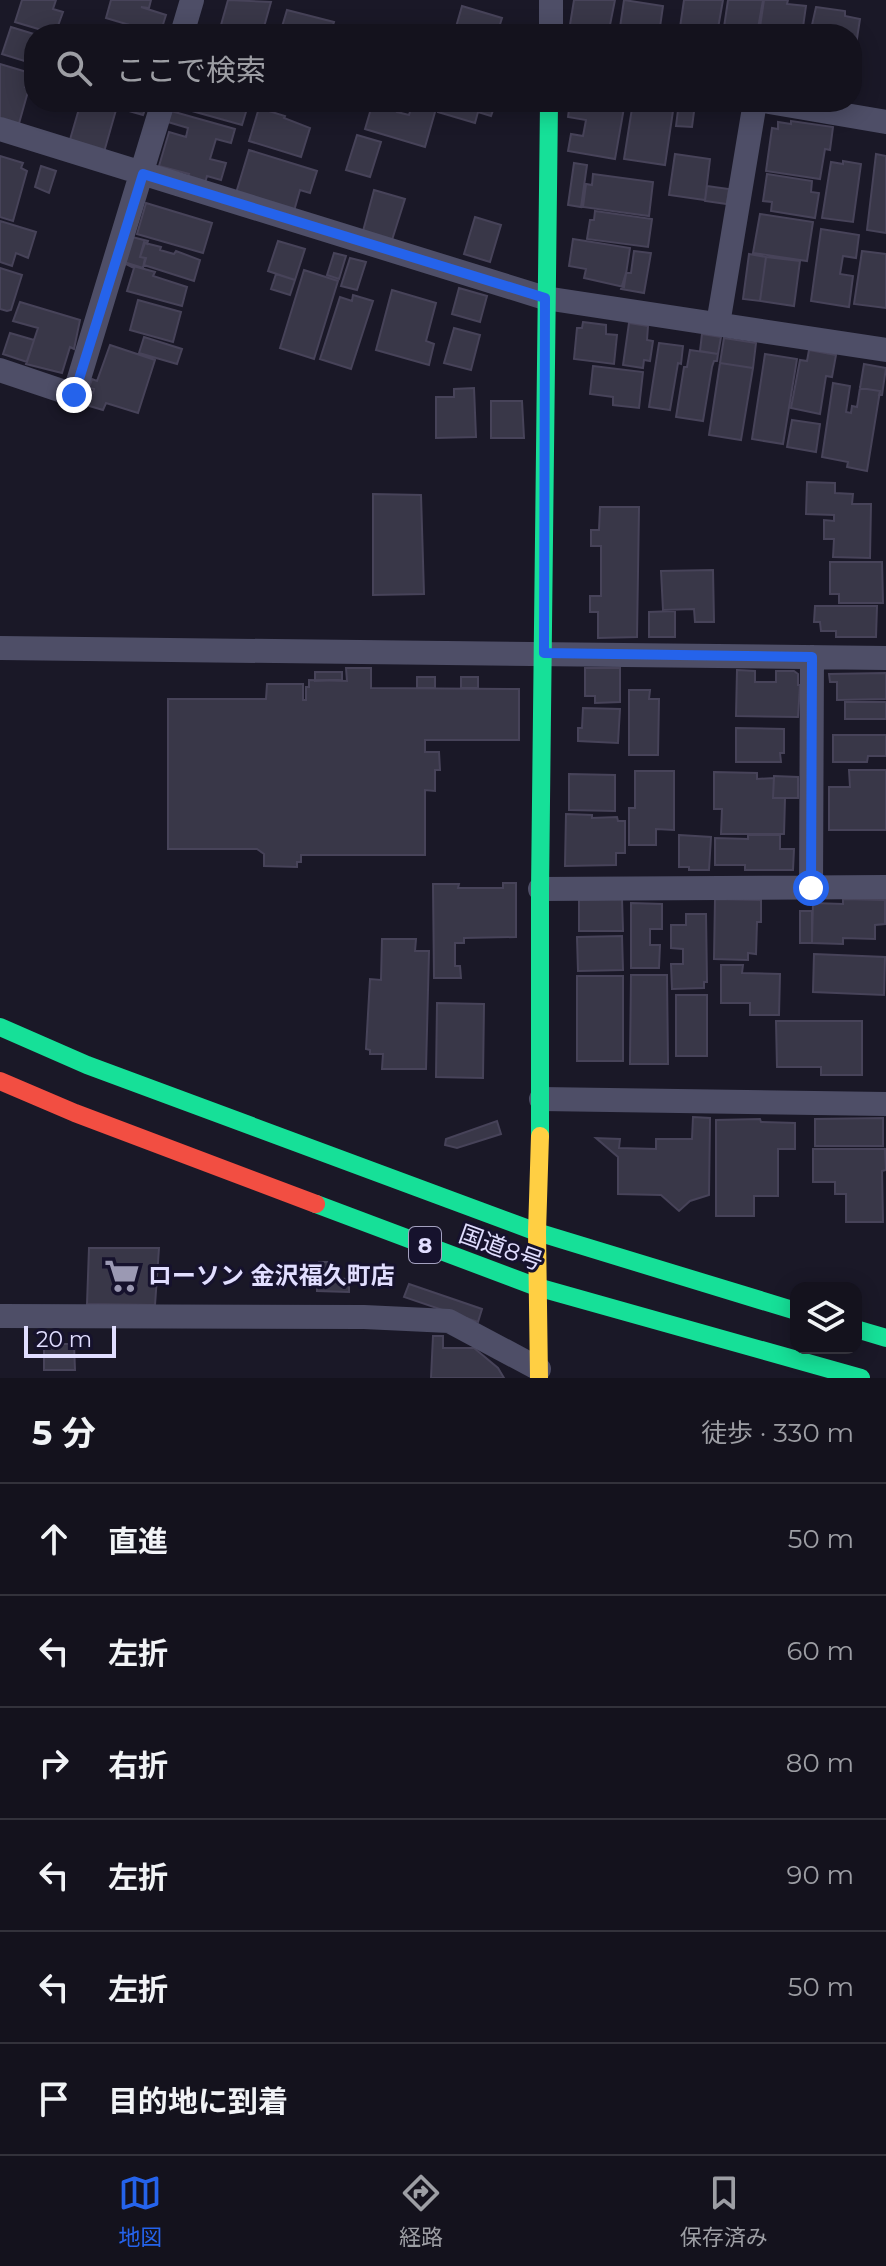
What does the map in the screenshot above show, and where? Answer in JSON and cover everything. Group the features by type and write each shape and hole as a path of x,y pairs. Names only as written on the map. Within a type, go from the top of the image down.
{"main road":[{"path":"539,1373 537,1232 541,1099 540,889 549,112"},
{"name":"国道8号","path":"0,1027 87,1065 537,1232 790,1309"},
{"name":"国道8号","path":"0,1081 75,1113 537,1287 861,1378"},
{"path":"862,1331 886,1338"}],"street":[{"path":"185,24 192,0"},
{"path":"551,0 551,24"},
{"path":"0,370 74,395 160,112"},
{"path":"718,324 753,112"},
{"path":"828,112 886,122"},
{"path":"0,129 545,298 886,350"},
{"path":"0,648 886,658"},
{"path":"811,888 812,657"},
{"path":"540,889 886,887"},
{"path":"541,1099 886,1104"},
{"path":"0,1316 348,1317 449,1321 539,1373"}],"building":[{"path":"22,0 56,0 53,9 63,12 59,24 15,22"},
{"path":"111,0 151,0 149,8 141,7 166,15 163,24 126,24 106,18"},
{"path":"228,0 271,2 265,24 221,24"},
{"path":"574,0 615,0 610,24 570,24"},
{"path":"624,0 663,6 660,24 620,24"},
{"path":"684,0 723,0 719,24 680,24"},
{"path":"728,0 763,0 759,24 724,24"},
{"path":"764,0 788,0 787,4 806,6 803,24 760,24"},
{"path":"462,6 502,18 500,24 457,24"},
{"path":"816,7 845,11 845,16 860,19 859,24 812,24"},
{"path":"287,10 334,22 333,24 283,24"},
{"path":"11,27 24,31 24,61 2,54"},
{"path":"0,64 24,71 24,106 18,127 0,121"},
{"path":"78,112 115,112 104,152 69,143"},
{"path":"171,112 175,112 235,129 231,143 216,139 210,159 226,163 221,180 207,176 205,183 187,178 189,174 159,166 169,132 186,137 188,128 168,122"},
{"path":"196,112 246,112 242,125"},
{"path":"258,112 272,112 310,128 301,157 249,141"},
{"path":"370,112 409,115 410,112 435,112 425,147 365,129"},
{"path":"438,112 478,112 475,123"},
{"path":"569,112 623,112 615,159 568,151 571,134 583,136 586,120 568,117"},
{"path":"631,112 673,112 665,165 624,159"},
{"path":"678,112 694,112 692,127 676,126"},
{"path":"791,121 833,127 830,150 825,149 820,179 766,171 772,128 778,129 778,122 791,124"},
{"path":"357,135 381,142 370,177 346,170"},
{"path":"249,150 317,171 310,193 300,190 294,211 236,193"},
{"path":"675,154 710,159 705,200 669,195"},
{"path":"876,154 886,156 886,233 867,230"},
{"path":"0,156 23,163 21,168 27,171 13,221 0,217"},
{"path":"843,161 861,164 853,222 822,218 831,162 843,164"},
{"path":"574,163 587,165 581,207 568,205"},
{"path":"41,166 56,171 49,193 35,187"},
{"path":"593,174 653,182 649,216 583,207 586,184 592,185"},
{"path":"767,174 812,181 811,192 819,193 815,218 771,211 772,202 763,201"},
{"path":"707,186 729,189 727,204 705,201"},
{"path":"374,190 405,199 392,240 363,231"},
{"path":"146,203 212,223 203,253 137,234"},
{"path":"595,211 652,219 648,247 587,239"},
{"path":"760,214 813,222 807,261 753,253"},
{"path":"475,217 501,225 490,262 464,254"},
{"path":"0,221 36,232 28,258 16,253 12,266 0,262"},
{"path":"821,229 859,235 856,258 843,256 840,274 853,276 849,307 811,301"},
{"path":"132,237 148,241 147,244 144,242 140,257 145,258 143,268 124,262"},
{"path":"573,239 630,248 624,287 584,278 586,269 569,266"},
{"path":"278,241 305,249 295,280 268,271"},
{"path":"145,243 200,260 194,281 144,265 146,258 140,257"},
{"path":"634,251 651,253 644,293 621,289 626,273 631,273"},
{"path":"862,251 886,254 886,308 854,304"},
{"path":"334,253 346,256 339,279 327,275"},
{"path":"749,254 766,257 760,301 743,299"},
{"path":"766,257 800,261 794,306 760,301"},
{"path":"350,258 366,262 357,290 341,286"},
{"path":"126,264 155,272 153,276 187,287 182,306 127,291 134,268"},
{"path":"0,268 22,275 11,310 7,311 0,309"},
{"path":"304,270 338,281 314,359 280,348"},
{"path":"276,274 295,280 290,295 271,289"},
{"path":"459,288 487,296 480,322 452,314"},
{"path":"392,290 436,303 426,341 434,344 429,365 376,350"},
{"path":"353,295 373,301 351,369 320,359 340,297 352,301"},
{"path":"138,300 181,312 173,342 130,330"},
{"path":"20,302 80,320 74,349 70,347 62,373 26,364 38,328 13,321"},
{"path":"583,322 606,325 606,334 617,335 614,364 574,359 577,328 582,328"},
{"path":"629,323 648,326 647,340 653,341 650,361 644,360 643,368 623,365"},
{"path":"454,328 480,335 471,370 444,363"},
{"path":"10,333 34,340 27,362 3,354"},
{"path":"702,334 721,337 718,354 700,351"},
{"path":"144,337 182,349 177,364 139,353"},
{"path":"724,338 756,343 753,368 720,363"},
{"path":"659,343 683,346 670,410 649,407"},
{"path":"110,345 155,360 138,413 106,403 103,410 86,405 94,389 89,388 92,379 97,381"},
{"path":"690,350 718,354 712,367 703,421 676,417"},
{"path":"809,350 836,355 832,377 826,376 820,414 791,408 800,360 807,361"},
{"path":"765,354 797,359 783,444 752,439"},
{"path":"720,363 753,368 741,440 709,435"},
{"path":"864,364 886,368 882,395 879,395 880,391 860,388"},
{"path":"593,366 643,372 639,408 613,405 613,397 590,394"},
{"path":"833,383 850,386 846,412 851,413 852,406 857,407 860,388 880,391 867,471 847,467 848,462 822,457"},
{"path":"474,388 476,437 436,438 436,397 454,397 454,389"},
{"path":"491,401 522,401 524,438 491,438"},
{"path":"792,420 820,424 816,452 787,447"},
{"path":"807,482 835,483 835,493 853,494 852,504 871,504 870,558 833,557 834,539 824,539 824,520 834,521 834,515 806,514"},
{"path":"373,494 421,495 424,594 373,595"},
{"path":"600,507 639,507 637,637 598,638 598,612 590,612 590,596 601,596 601,546 591,546 591,530 599,530"},
{"path":"830,562 882,562 883,603 839,603 839,594 830,594"},
{"path":"713,570 714,622 695,622 694,609 663,610 661,571"},
{"path":"815,606 877,606 876,637 836,637 836,631 821,631 820,622 814,622"},
{"path":"675,611 675,637 649,637 649,612"},
{"path":"346,668 371,668 371,688 519,689 519,740 425,740 425,752 439,752 440,770 435,770 435,791 425,790 425,855 301,855 297,867 264,866 264,854 257,849 168,849 168,699 266,699 267,684 303,684 303,700 306,700 309,680 347,681"},
{"path":"585,668 620,668 620,702 595,703 595,696 585,696"},
{"path":"737,670 755,671 755,682 776,682 776,671 794,671 798,674 798,717 736,716"},
{"path":"315,672 342,672 342,680 315,681"},
{"path":"886,673 886,699 837,700 837,682 830,682 829,674"},
{"path":"417,677 435,677 435,688 417,688"},
{"path":"461,677 478,677 478,688 461,688"},
{"path":"629,690 650,690 649,699 659,699 658,755 629,755"},
{"path":"845,702 886,702 886,719 845,719"},
{"path":"583,708 620,709 618,743 578,741"},
{"path":"736,728 784,729 781,762 736,762"},
{"path":"833,735 886,735 886,756 868,756 867,762 833,762"},
{"path":"849,770 886,770 886,830 829,830 829,787 850,787"},
{"path":"635,771 674,771 674,830 656,829 656,845 629,845 629,808 635,808"},
{"path":"714,772 757,773 757,779 774,778 773,798 785,798 784,834 721,834 722,809 714,809"},
{"path":"569,774 615,775 615,811 569,810"},
{"path":"774,776 798,777 798,798 773,798"},
{"path":"566,814 592,815 592,818 617,817 618,821 625,821 625,853 616,853 616,865 565,866"},
{"path":"679,835 711,837 709,870 679,867"},
{"path":"748,835 780,835 780,849 794,849 793,870 745,870 745,865 715,865 715,838 748,839"},
{"path":"503,883 516,883 516,937 464,938 464,943 455,943 455,966 460,966 461,978 434,978 433,884 459,884 458,888 503,888"},
{"path":"622,899 623,931 579,931 579,900"},
{"path":"715,899 761,900 756,954 748,953 748,960 714,959"},
{"path":"843,899 885,900 885,924 875,925 875,939 843,938 843,944 812,943 813,903 843,904"},
{"path":"631,903 662,904 662,929 650,929 650,945 660,945 659,968 631,968"},
{"path":"800,911 812,911 812,943 800,943"},
{"path":"686,914 706,914 707,982 704,982 704,988 672,989 671,964 683,964 683,949 671,948 671,925 686,925"},
{"path":"622,936 623,970 578,971 577,937"},
{"path":"382,939 416,939 415,951 429,951 426,1069 382,1069 383,1054 370,1054 370,1050 366,1049 370,979 381,980"},
{"path":"814,954 885,957 884,995 813,992"},
{"path":"721,965 743,965 742,973 780,974 779,1015 750,1015 750,1003 721,1003"},
{"path":"631,975 667,975 668,1064 630,1064"},
{"path":"577,976 623,976 623,1061 577,1061"},
{"path":"676,995 707,995 707,1056 676,1056"},
{"path":"437,1003 484,1004 483,1078 436,1077"},
{"path":"776,1021 862,1021 862,1075 821,1075 821,1067 777,1067"},
{"path":"776,1021 862,1021 862,1075 821,1075 821,1067 777,1067"},
{"path":"693,1117 710,1118 709,1195 690,1201 679,1211 661,1195 618,1194 618,1157 596,1138 620,1139 619,1148 656,1149 656,1139 692,1139"},
{"path":"883,1118 883,1146 815,1146 815,1119"},
{"path":"760,1119 761,1122 795,1123 795,1149 778,1149 778,1196 754,1196 754,1216 716,1216 716,1120"},
{"path":"497,1121 501,1134 457,1148 445,1145 446,1139"},
{"path":"813,1149 885,1149 883,1222 846,1222 846,1194 835,1194 835,1182 813,1182"},
{"name":"ローソン 金沢福久町店","path":"89,1248 159,1248 155,1305 87,1304"},
{"path":"319,1262 333,1262 333,1273 319,1274"},
{"path":"317,1278 349,1279 349,1292 317,1291"},
{"path":"409,1284 482,1309 478,1322 404,1297"},
{"path":"433,1336 443,1336 443,1348 474,1348 498,1368 504,1378 431,1378"},
{"path":"44,1344 74,1344 75,1370 44,1370"}],"traffic: fast":[{"path":"540,1136 549,112"},
{"path":"0,1027 87,1065 537,1232 790,1309"},
{"path":"316,1204 537,1287 861,1378"},
{"path":"862,1331 886,1338"}],"traffic: slow":[{"path":"539,1378 537,1232 540,1136"}],"traffic: jam":[{"path":"0,1081 75,1113 316,1204"}],"place":[{"name":"ローソン 金沢福久町店","path":"122,1276"}],"route":[{"path":"74,395 143,174 545,298 544,653 812,657 811,888"}]}
